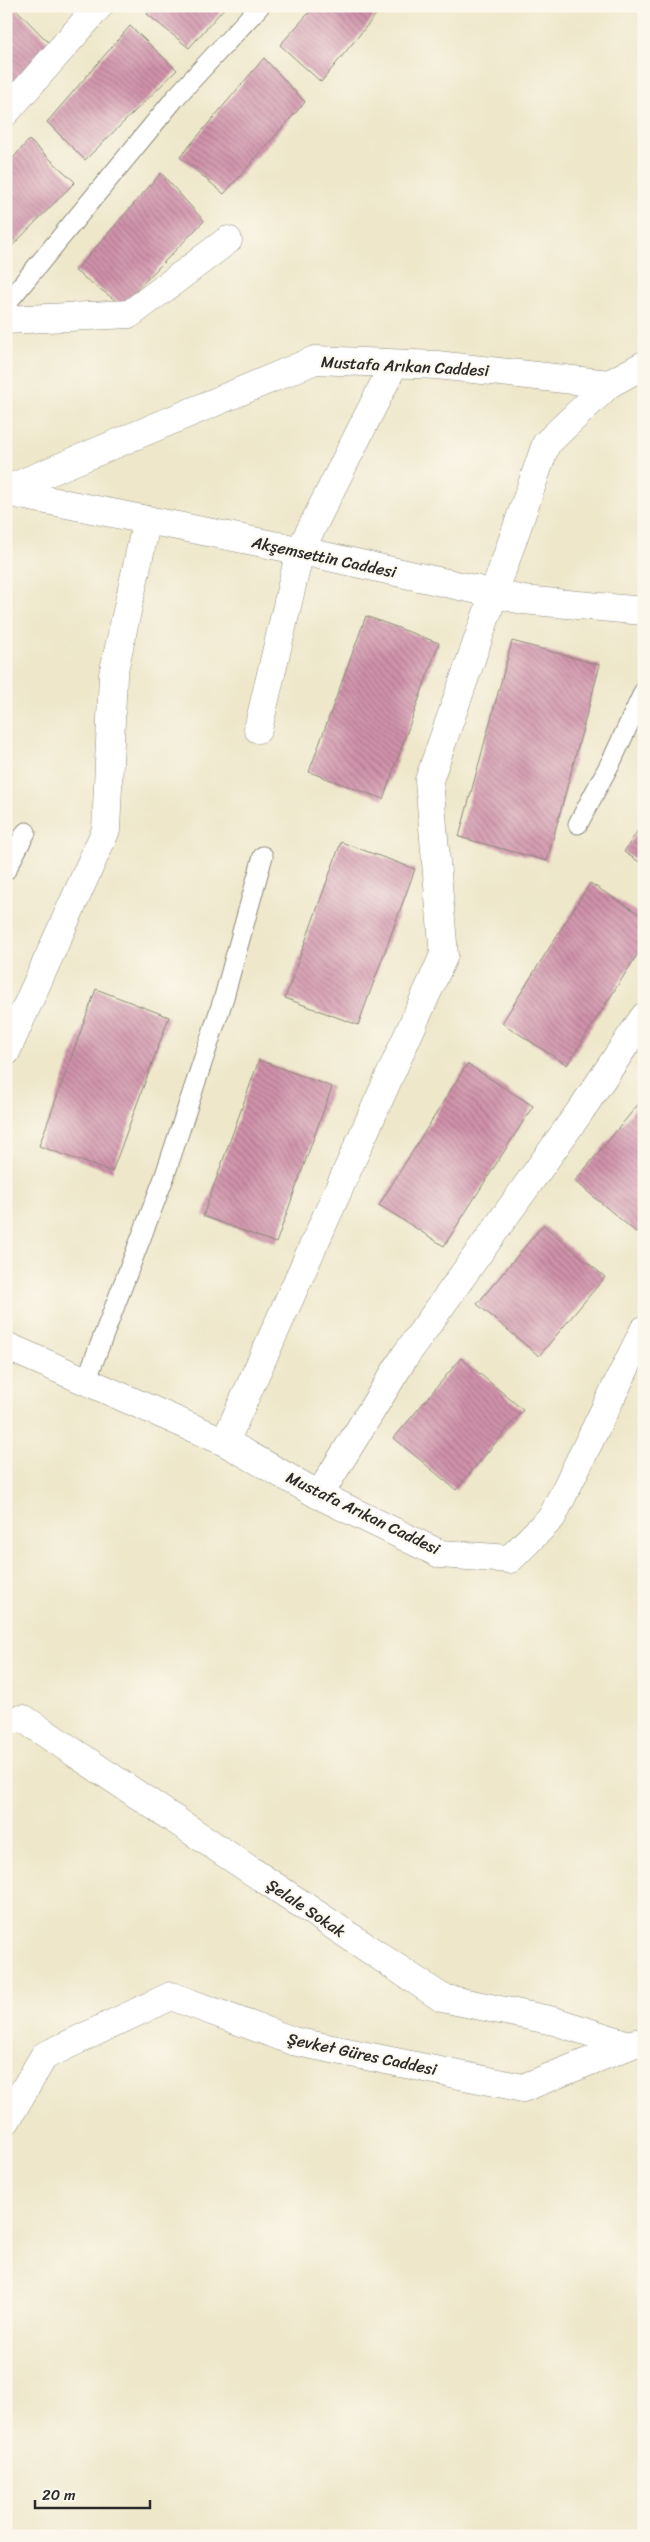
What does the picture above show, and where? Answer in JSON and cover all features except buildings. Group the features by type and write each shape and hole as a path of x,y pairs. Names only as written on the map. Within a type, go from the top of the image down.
{"street":[{"path":"6,112 99,6"},
{"path":"6,320 130,314 228,240"},
{"name":"Mustafa Arıkan Caddesi","path":"6,491 315,360 437,366 609,384"},
{"path":"258,729 300,551 394,364"},
{"path":"225,1442 444,955 429,780 546,444 609,384 644,365"},
{"name":"Akşemsettin Caddesi","path":"6,491 300,551 524,600 644,611"},
{"path":"7,1050 106,830 114,675 147,520"},
{"path":"319,1494 405,1356 581,1110 644,1017"},
{"name":"Mustafa Arıkan Caddesi","path":"6,1346 225,1442 319,1494 440,1554 510,1559 552,1517 644,1330"},
{"name":"Şelale Sokak","path":"6,1720 24,1719 442,1998 554,2021 637,2042"},
{"name":"Şevket Güres Caddesi","path":"6,2120 44,2056 171,1996 293,2041 523,2088 637,2042"}],"lane":[{"path":"6,304 176,97 260,6"},
{"path":"578,824 613,758 644,691"},
{"path":"6,870 26,832"},
{"path":"86,1381 173,1151 224,997 263,856"}]}
